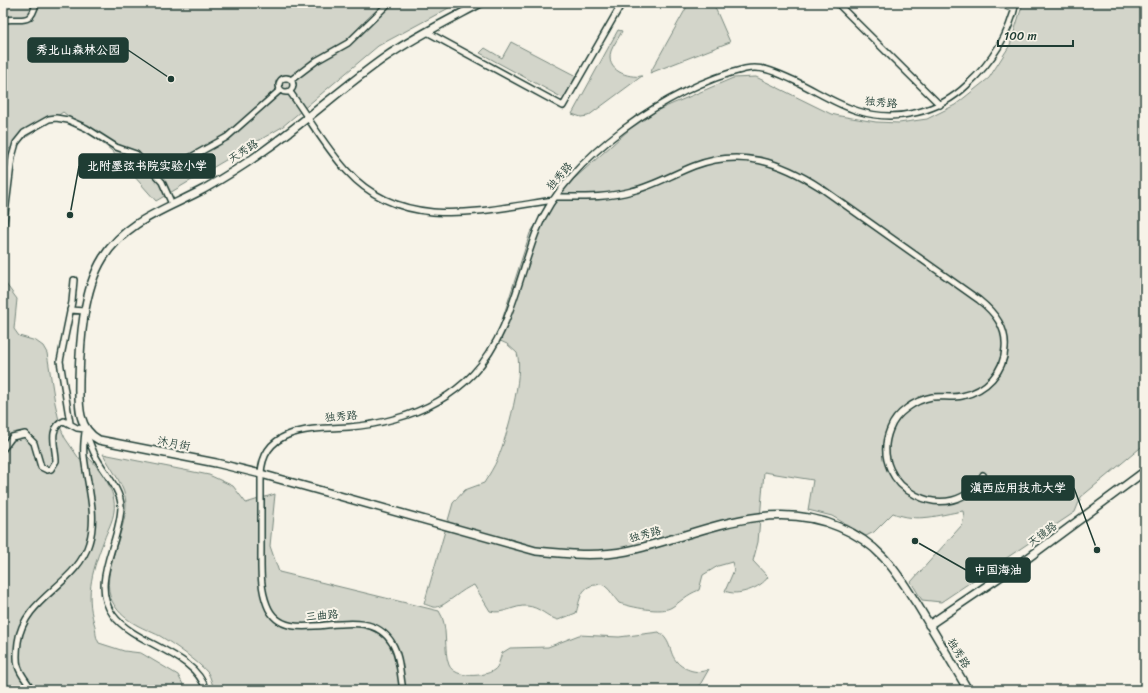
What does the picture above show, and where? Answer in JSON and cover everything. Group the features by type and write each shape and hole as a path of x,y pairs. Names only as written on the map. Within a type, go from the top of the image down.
{"main road":[{"name":"天秀路","path":"85,429 81,417 79,382 85,311 92,281 103,258 118,238 137,222 203,189 265,150 385,57 481,3"},
{"name":"沐月街","path":"85,429 99,440 216,463 261,474"},
{"name":"天镜路","path":"929,625 1028,558 1145,471"},
{"name":"独秀路","path":"261,474 536,551 565,554 599,554 626,551 751,517 782,515 816,519 849,532 874,548 899,576 968,690"}],"street":[{"path":"3,20 28,19 36,3"},
{"path":"291,80 316,61 348,43 389,3"},
{"path":"427,32 563,106 622,3"},
{"path":"837,3 940,105"},
{"path":"999,3 1014,9"},
{"name":"独秀路","path":"261,474 263,462 268,451 276,442 288,435 306,430 364,425 398,418 434,404 466,381 484,362 498,337 513,301 537,229 555,198 575,173 600,149 649,111 689,89 747,68 759,67 774,71 840,104 869,114 905,114 924,111 940,105 955,96 988,62 1004,37 1016,3"},
{"path":"280,90 279,85 282,80 286,78 291,80 294,86 290,92"},
{"path":"280,90 290,92"},
{"path":"157,176 227,137 280,90"},
{"path":"290,92 332,152 355,179 373,193 400,207 420,212 446,212 496,208 555,198 622,194 652,185 700,164 728,158 750,159 778,164 796,172 821,188 979,300 999,320 1003,330 1005,349 1002,365 993,379 982,388 968,394 956,397 930,398 913,404 894,421 887,442 888,460 894,476 906,490 920,498 939,501 958,498 973,489 983,475"},
{"path":"3,230 12,157 16,143 21,135 49,119 56,118 68,120 86,128 116,147 133,151 162,182 172,204"},
{"path":"70,423 60,361 74,280"},
{"path":"70,310 85,311"},
{"path":"3,449 12,437 25,434 34,443 41,467 47,470 51,469 56,462 54,440 56,429 61,422 70,423 77,428 85,429"},
{"path":"32,690 21,673 17,657 18,639 24,622 41,600 70,575 86,552 92,532 94,516 84,454 85,429"},
{"path":"85,429 95,456 113,483 122,504 120,520 105,575 104,587 106,601 112,614 122,626 181,660 194,672 206,690"},
{"name":"三曲路","path":"261,474 261,578 264,596 270,611 279,621 292,626 308,627 352,623 380,631 389,638 394,647 403,690"}],"shaded area":[{"path":"3,3 458,3 378,46 282,127 156,201 111,150 63,112 9,149 3,184"},
{"path":"689,3 713,3 730,42 650,73"},
{"path":"1023,3 1145,3 1145,444 1081,497 1075,512 941,602 922,600 911,582 962,525 964,517 963,511 920,518 902,516 893,513 874,532 866,536 832,516 808,510 813,480 764,472 758,542 753,561 768,577 760,585 754,588 736,593 725,591 734,570 732,562 718,566 703,575 699,590 672,607 661,610 638,608 619,603 611,592 601,584 591,586 584,591 576,613 558,620 536,608 527,606 499,612 490,611 474,585 440,606 434,607 424,604 453,503 465,490 484,483 495,465 502,448 514,406 519,363 517,353 507,344 496,339 530,233 557,194 630,129 658,110 733,78 756,77 831,114 840,116 876,122 899,123 927,119 955,105 989,78 1010,45"},
{"path":"618,30 622,31 611,51 611,64 619,72 624,74 630,76 642,76 588,116 581,117 572,114"},
{"path":"511,42 576,76 566,96 561,97 480,53 485,48 502,58"},
{"path":"3,280 17,299 14,329 19,336 36,341 43,346 47,353 55,403 61,429 65,438 80,460 88,457 98,468 111,489 113,496 113,515 97,561 90,591 91,612 97,640 99,643 124,651 141,653 178,675 186,690 3,690"},
{"path":"103,454 209,475 233,486 246,503 275,494 270,546 279,572 439,611 444,623 447,659 452,670 457,673 464,675 477,675 490,672 497,667 502,653 510,648 548,647 579,635 619,637 659,632 666,640 672,655 680,665 696,672 709,669 697,690 214,690 208,673 198,664 165,639 133,623 121,614 112,601 109,590 109,579 114,553 125,515 126,504 124,491"}],"place":[{"name":"秀北山森林公园","path":"171,79"},
{"name":"北附墨弦书院实验小学","path":"70,215"},
{"name":"中国海油","path":"915,541"},
{"name":"滇西应用技术大学","path":"1097,550"}]}
